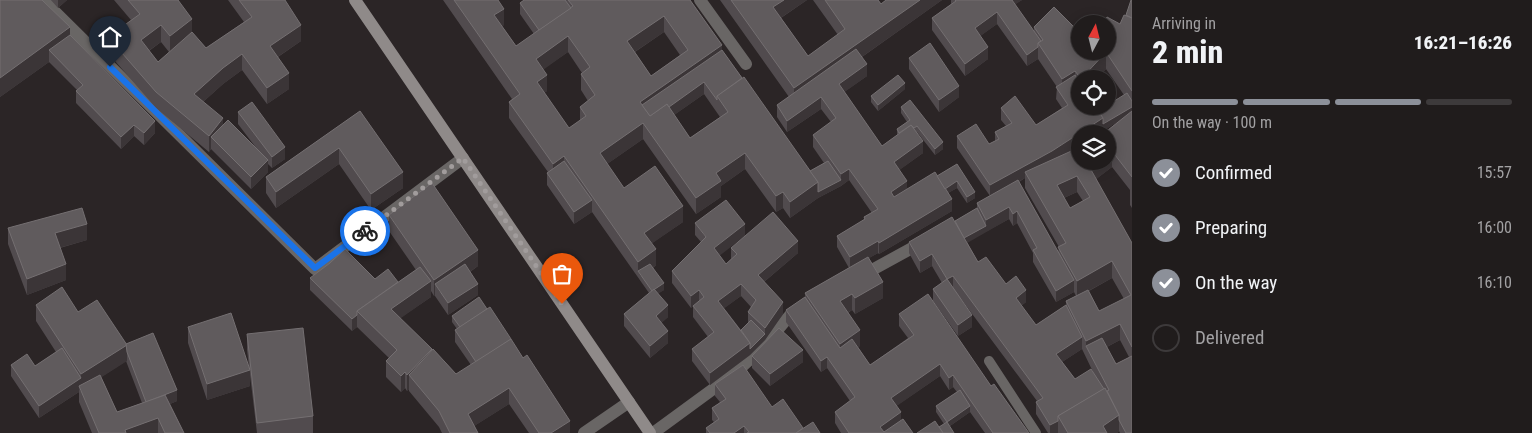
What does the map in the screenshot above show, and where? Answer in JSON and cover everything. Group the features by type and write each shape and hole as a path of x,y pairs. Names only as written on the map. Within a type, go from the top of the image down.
{"main road":[{"path":"355,0 652,433"}],"street":[{"path":"42,0 315,268 463,158"},
{"path":"700,0 746,64"},
{"path":"852,281 938,234"},
{"path":"652,433 735,373 765,344 791,314 808,304"},
{"path":"584,433 629,402"}],"lane":[{"path":"989,361 1036,433"}],"building":[{"path":"0,0 42,0 70,27 0,78"},
{"path":"128,0 178,0 192,19 170,36 161,25 141,40 158,62 192,32 206,48 252,17 239,0 285,0 301,25 270,46 289,73 267,88 242,54 223,68 194,94 223,118 209,136 156,92 108,37 140,14"},
{"path":"454,0 498,0 504,9 494,15 516,46 573,6 568,0 690,0 722,45 640,102 650,116 667,104 690,138 728,112 717,96 744,77 818,182 790,202 783,192 776,196 745,153 716,173 721,181 696,198 643,123 600,153 624,188 655,166 683,206 644,233 656,249 638,262 564,156 553,164 509,102 520,94","holes":["664,16 688,50 651,76 627,41","568,36 590,67 581,74 595,95 580,107 586,116 569,128 537,82 547,75 536,59"]},
{"path":"524,0 565,0 571,8 539,30 520,3"},
{"path":"731,0 784,0 773,7 808,56 845,29 825,0 878,0 881,4 886,0 920,0 794,88"},
{"path":"955,0 1012,0 1041,41 1038,43 1038,47 1027,55 997,12 975,28 988,47 965,64 932,18"},
{"path":"1132,0 1132,18 1126,15"},
{"path":"1054,7 1071,24 1071,60 1099,60 1089,70 1071,70 1071,73 1062,79 1038,43 1043,40 1034,27"},
{"path":"1124,15 1132,18 1132,91 1111,60 1116,60 1116,22 1120,24"},
{"path":"70,35 155,121 144,133 134,125 121,137 76,91 83,85 49,50"},
{"path":"930,43 959,86 939,100 909,58"},
{"path":"856,49 867,64 839,84 882,146 911,125 923,141 894,162 907,181 891,192 894,197 935,172 952,199 879,243 878,241 850,257 837,236 878,209 849,169 841,174 813,135 836,118 821,97 787,121 777,105"},
{"path":"722,50 742,78 717,96 717,100 704,82 669,107 667,104 650,116 642,105"},
{"path":"898,75 905,83 878,105 871,96"},
{"path":"1071,78 1071,115 1101,115 1103,118 1092,125 1071,125 1071,139 990,185 957,136 976,124 989,144 999,139 995,132 1012,123 1001,108 1015,96 1036,125 1068,105 1056,87"},
{"path":"1127,93 1132,101 1132,107 1103,124 1101,115 1116,115 1116,100"},
{"path":"910,100 943,142 935,149 917,126 914,128 911,125 899,133 897,129 910,120 901,107"},
{"path":"252,102 285,147 272,157 238,112"},
{"path":"360,111 403,172 371,194 339,148 276,192 266,177"},
{"path":"1132,111 1132,177 1116,156 1116,125 1114,125"},
{"path":"228,120 268,160 251,177 211,137"},
{"path":"1071,151 1071,170 1091,170 1132,243 1132,347 1120,324 1086,341 1066,301 1088,290 1099,311 1131,295 1112,261 1077,281 1058,247 1066,243 1025,172","holes":["1077,176 1090,197 1070,208 1057,185"]},
{"path":"564,161 592,200 574,212 547,173"},
{"path":"828,161 841,180 818,192 818,182 810,171"},
{"path":"957,164 975,192 967,197 957,181 945,189 937,176"},
{"path":"1018,180 1074,280 1056,291 1033,250 1037,248 1017,211 1013,214 1009,207 986,220 977,203"},
{"path":"432,183 478,250 434,280 389,215"},
{"path":"726,200 745,224 714,248 726,264 737,254 731,248 773,212 798,241 758,275 783,302 765,328 748,312 756,300 741,284 718,301 750,343 710,373 692,349 714,332 693,306 704,297 699,290 691,296 672,271 706,237 695,223"},
{"path":"82,208 87,224 55,233 66,264 27,279 8,228"},
{"path":"977,208 986,226 964,238 955,221"},
{"path":"952,217 978,262 986,257 1006,284 1016,276 1026,290 1016,298 1036,325 1066,305 1082,337 1056,354 1075,379 1091,369 1104,389 1058,416 1058,421 1050,425 1036,402 1043,398 953,276 947,279 932,254 920,261 909,242"},
{"path":"345,249 375,279 388,269 398,282 357,311 357,315 352,319 310,278"},
{"path":"868,257 883,282 855,298 852,294 840,301 860,330 840,344 805,293"},
{"path":"465,264 478,284 448,303 435,284"},
{"path":"650,264 664,283 652,291 638,271"},
{"path":"420,267 431,281 391,309 432,349 407,375 405,372 401,376 386,361 397,350 357,311"},
{"path":"947,279 972,315 958,325 933,289"},
{"path":"62,287 78,312 97,300 127,345 81,374 36,305"},
{"path":"654,289 668,305 656,316 668,331 650,346 624,314"},
{"path":"928,294 991,386 994,384 1029,433 993,433 953,375 949,378 940,364 891,398 901,412 880,427 884,432 903,419 913,433 849,433 835,412 855,397 827,357 821,361 786,310 805,297 840,348 852,339 870,365 914,335 899,314"},
{"path":"479,297 487,309 460,327 452,316"},
{"path":"490,307 511,339 476,362 455,330"},
{"path":"231,313 250,370 207,384 188,327"},
{"path":"751,320 765,334 750,349 750,343 741,330"},
{"path":"303,328 313,416 257,423 247,334"},
{"path":"779,328 803,350 770,374 752,356"},
{"path":"153,333 177,390 146,402 127,352 126,344"},
{"path":"1102,338 1116,364 1132,356 1132,433 1126,433 1119,420 1119,415 1107,391 1109,390 1086,346"},
{"path":"511,339 523,358 527,355 570,421 551,433 539,433 509,388 468,414 478,433 450,433 439,411 409,375 433,349 456,374"},
{"path":"62,348 81,378 39,406 11,365 27,354 35,366"},
{"path":"743,365 772,407 783,399 803,428 796,433 747,433 749,432 744,426 734,433 710,433 706,428 719,419 712,408 726,399 715,384"},
{"path":"100,375 117,412 165,395 184,433 165,433 158,418 125,430 126,433 99,433 79,386"},
{"path":"1105,388 1119,415 1103,426 1107,433 1068,433 1058,416"},
{"path":"960,390 970,406 947,422 936,406"},
{"path":"935,421 943,433 917,433"},
{"path":"813,422 820,433 796,433"},
{"path":"947,422 954,433 943,433 939,427"}],"way so far":[{"path":"365,231 463,158 562,304"}],"route":[{"path":"110,67 315,268 365,231"}]}
